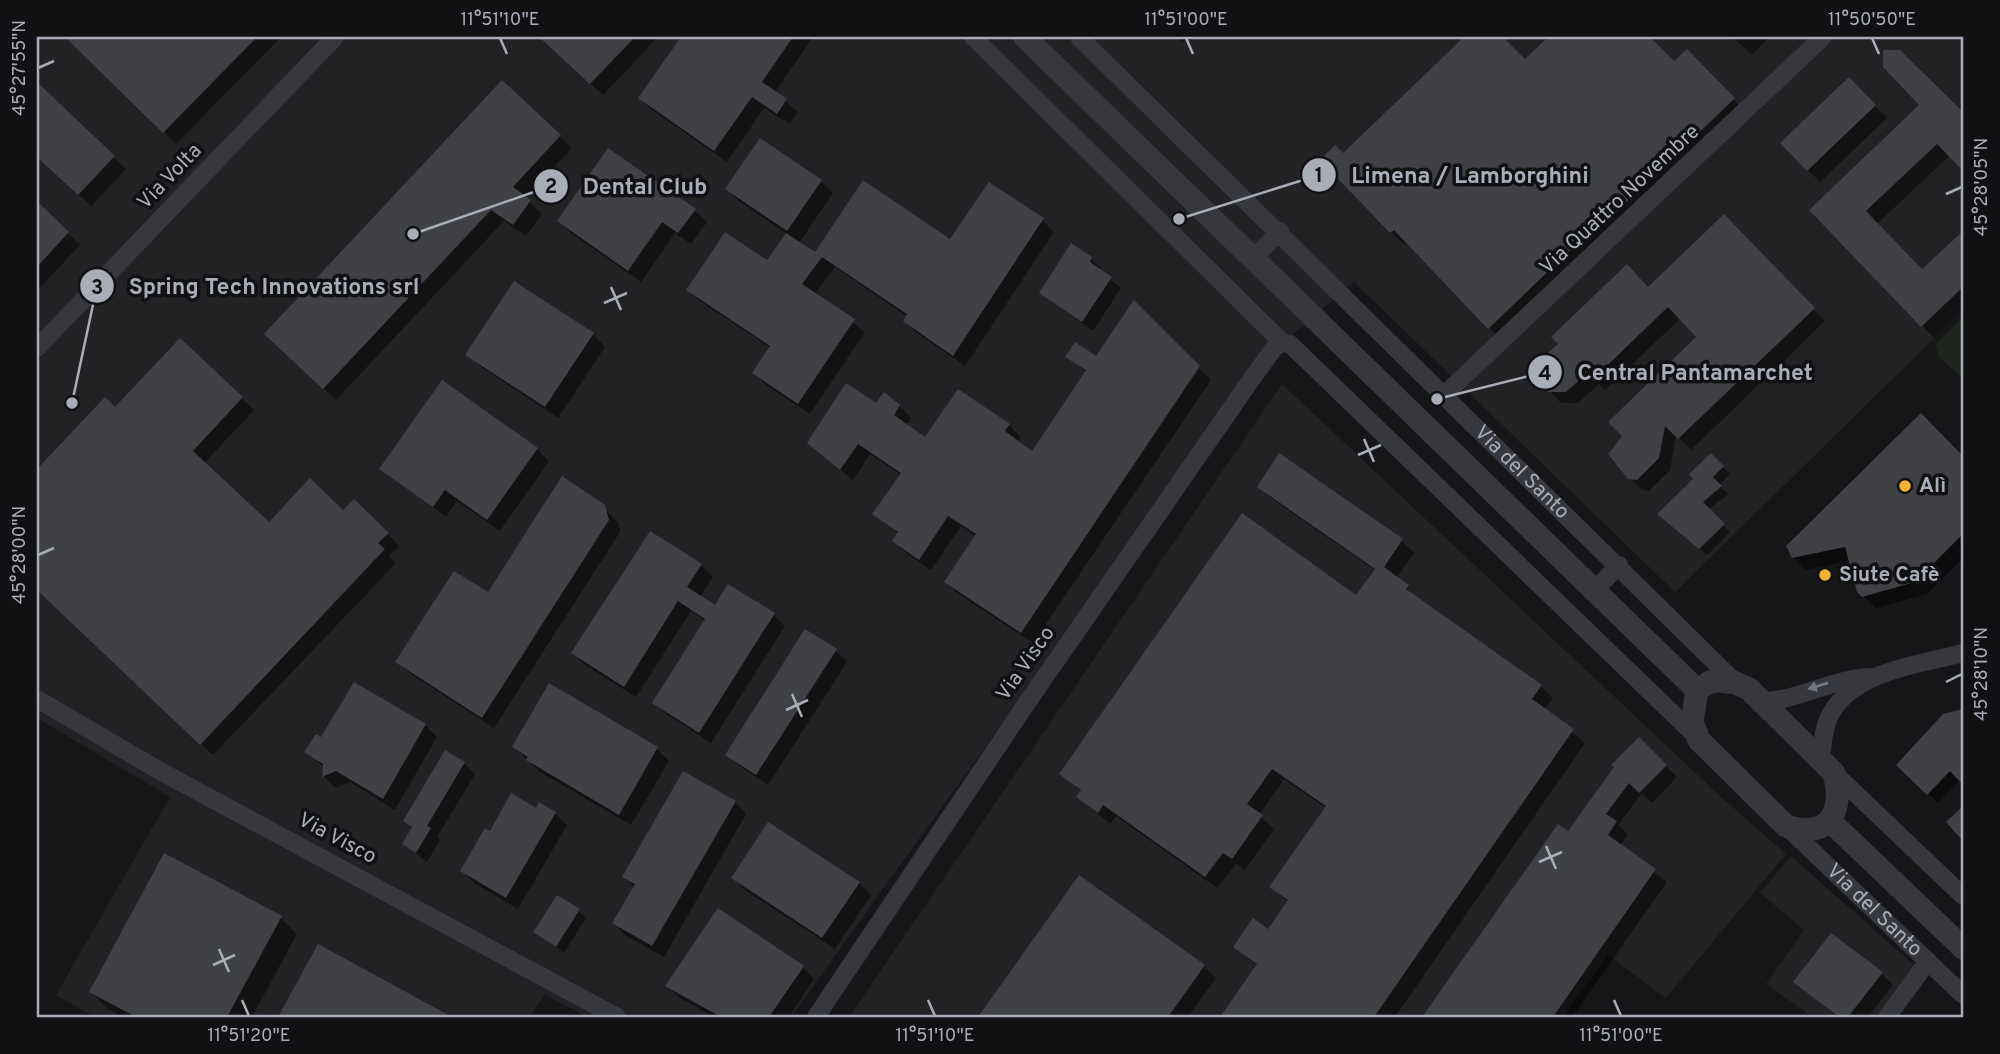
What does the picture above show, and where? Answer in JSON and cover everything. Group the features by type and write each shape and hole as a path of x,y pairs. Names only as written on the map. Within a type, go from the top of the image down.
{"street":[{"name":"Via Volta","path":"37,348 335,37"},
{"name":"Via del Santo","path":"973,37 1283,344 1290,344 1963,995"},
{"path":"1026,37 1697,691"},
{"name":"Via del Santo","path":"1079,37 1446,394 1736,683 1762,701 1963,897"},
{"name":"Via Quattro Novembre","path":"1446,394 1823,37"},
{"path":"1254,258 1279,231"},
{"name":"Via Visco","path":"816,1017 1035,690 1274,348 1283,344"},
{"path":"1595,590 1619,565"},
{"path":"1786,826 1800,830 1816,828 1830,821 1837,809 1838,789 1828,765 1830,715 1853,688 1877,677 1963,653"},
{"path":"1762,701 1779,701 1847,678 1877,677"},
{"path":"1699,740 1692,722 1697,691 1710,682 1736,683"},
{"name":"Via Visco","path":"37,699 160,771 617,1017"},
{"path":"1830,821 1963,948"},
{"path":"1887,1017 1928,961"}],"shaded area":[{"path":"37,37 1963,37 1963,310 1675,592 1354,282 1264,359 791,1017 588,1017 545,995 529,1017 95,1017 56,995 170,797 37,718"},
{"path":"1963,317 1963,378 1939,357 1935,345"},
{"path":"1282,384 1720,796 1786,854 1666,998 1608,955 1563,1017 849,1017"},
{"path":"1791,856 1915,966 1877,1017 1813,1017 1766,984 1804,930 1760,893"}],"building":[{"path":"65,37 257,37 163,133"},
{"path":"539,37 635,37 590,84"},
{"path":"681,37 793,37 762,82 787,99 777,114 752,97 714,151 638,98"},
{"path":"1464,37 1503,37 1525,59 1548,37 1650,37 1674,61 1687,49 1735,98 1581,246 1578,243 1488,329 1394,230 1390,233 1320,160 1335,145 1343,153"},
{"path":"1883,50 1900,50 1963,112 1963,171 1937,144 1866,211 1922,269 1963,231 1963,287 1921,327 1809,210 1919,105 1883,67"},
{"path":"1849,77 1876,105 1807,171 1780,143"},
{"path":"502,80 561,135 513,187 531,200 513,225 491,210 323,389 264,334"},
{"path":"37,82 115,156 78,195 37,157"},
{"path":"760,138 822,180 787,231 725,189"},
{"path":"608,148 696,209 678,233 662,222 628,271 557,221"},
{"path":"863,180 950,239 989,182 1044,218 953,356 903,321 907,314 822,257 802,284 855,319 798,404 752,373 770,346 686,290 725,232 767,260 786,233 815,252"},
{"path":"37,201 69,232 37,267"},
{"path":"1724,214 1815,308 1678,439 1665,426 1659,458 1637,480 1628,479 1608,454 1622,436 1608,422 1696,337 1668,307 1592,380 1586,374 1566,392 1548,392 1538,381 1538,362 1558,344 1551,337 1627,264 1648,287"},
{"path":"1071,243 1092,257 1090,262 1112,277 1082,322 1039,293"},
{"path":"514,281 594,333 545,407 465,355"},
{"path":"1134,300 1200,366 1021,633 944,582 976,534 948,516 919,560 892,541 898,532 872,514 901,473 858,444 840,470 807,443 846,383 876,403 884,392 900,405 894,415 925,437 958,389 1010,424 1005,431 1032,451 1086,370 1065,357 1075,342 1096,356"},
{"path":"180,338 243,397 193,451 269,522 310,478 343,510 354,499 389,533 378,543 385,549 200,745 37,590 37,469 105,397 115,407"},
{"path":"442,380 538,448 487,520 445,490 433,507 379,469"},
{"name":"Alì","path":"1921,413 1963,456 1963,534 1915,582 1862,597 1857,592 1845,547 1792,558 1786,546"},
{"path":"1279,453 1403,539 1384,567 1409,585 1406,589 1542,685 1532,699 1574,729 1374,1017 1220,1017 1257,964 1233,947 1253,918 1268,929 1288,900 1269,887 1326,806 1272,769 1247,804 1263,815 1232,859 1223,853 1205,877 1103,805 1098,813 1076,797 1081,790 1059,774 1242,513 1356,595 1375,569 1257,487"},
{"path":"1711,453 1724,466 1713,477 1722,486 1703,502 1725,524 1699,549 1657,514 1693,479 1689,474"},
{"path":"562,476 605,505 609,520 482,718 395,662 454,571 488,592"},
{"path":"650,531 702,564 687,587 715,605 728,584 775,613 699,733 652,703 705,619 678,601 624,687 571,653"},
{"path":"805,629 837,649 756,775 725,755"},
{"path":"354,682 426,724 383,799 336,771 322,777 323,764 304,752 316,734 321,737"},
{"path":"549,683 658,747 619,815 526,760 528,757 512,747"},
{"path":"1963,709 1963,785 1950,771 1927,795 1896,765 1943,714"},
{"path":"1639,737 1667,765 1639,793 1629,783 1606,814 1617,821 1608,835 1656,869 1553,1017 1422,1017 1558,824 1568,831 1614,767 1611,765"},
{"path":"445,750 465,762 427,826 431,828 416,853 402,844 412,827 403,821"},
{"path":"683,771 736,801 652,946 612,923 635,884 622,877"},
{"path":"511,793 536,808 539,802 556,812 506,898 460,871 485,828 490,831"},
{"path":"1963,806 1963,841 1946,822"},
{"path":"768,822 860,882 822,938 731,878"},
{"path":"164,853 282,916 227,1017 136,1017 89,992"},
{"path":"1079,875 1205,965 1168,1017 978,1017"},
{"path":"557,895 580,909 556,947 533,932"},
{"path":"718,908 804,966 769,1017 721,1017 665,986"},
{"path":"1831,933 1883,972 1848,1017 1839,1017 1793,982"},
{"path":"318,944 452,1017 278,1017"}],"place":[{"name":"Limena / Lamborghini","path":"1179,219"},
{"name":"Dental Club","path":"413,234"},
{"name":"Central Pantamarchet","path":"1437,399"},
{"name":"Spring Tech Innovations srl","path":"72,403"},
{"name":"Alì","path":"1905,486"},
{"name":"Siute Cafè","path":"1825,575"}]}
